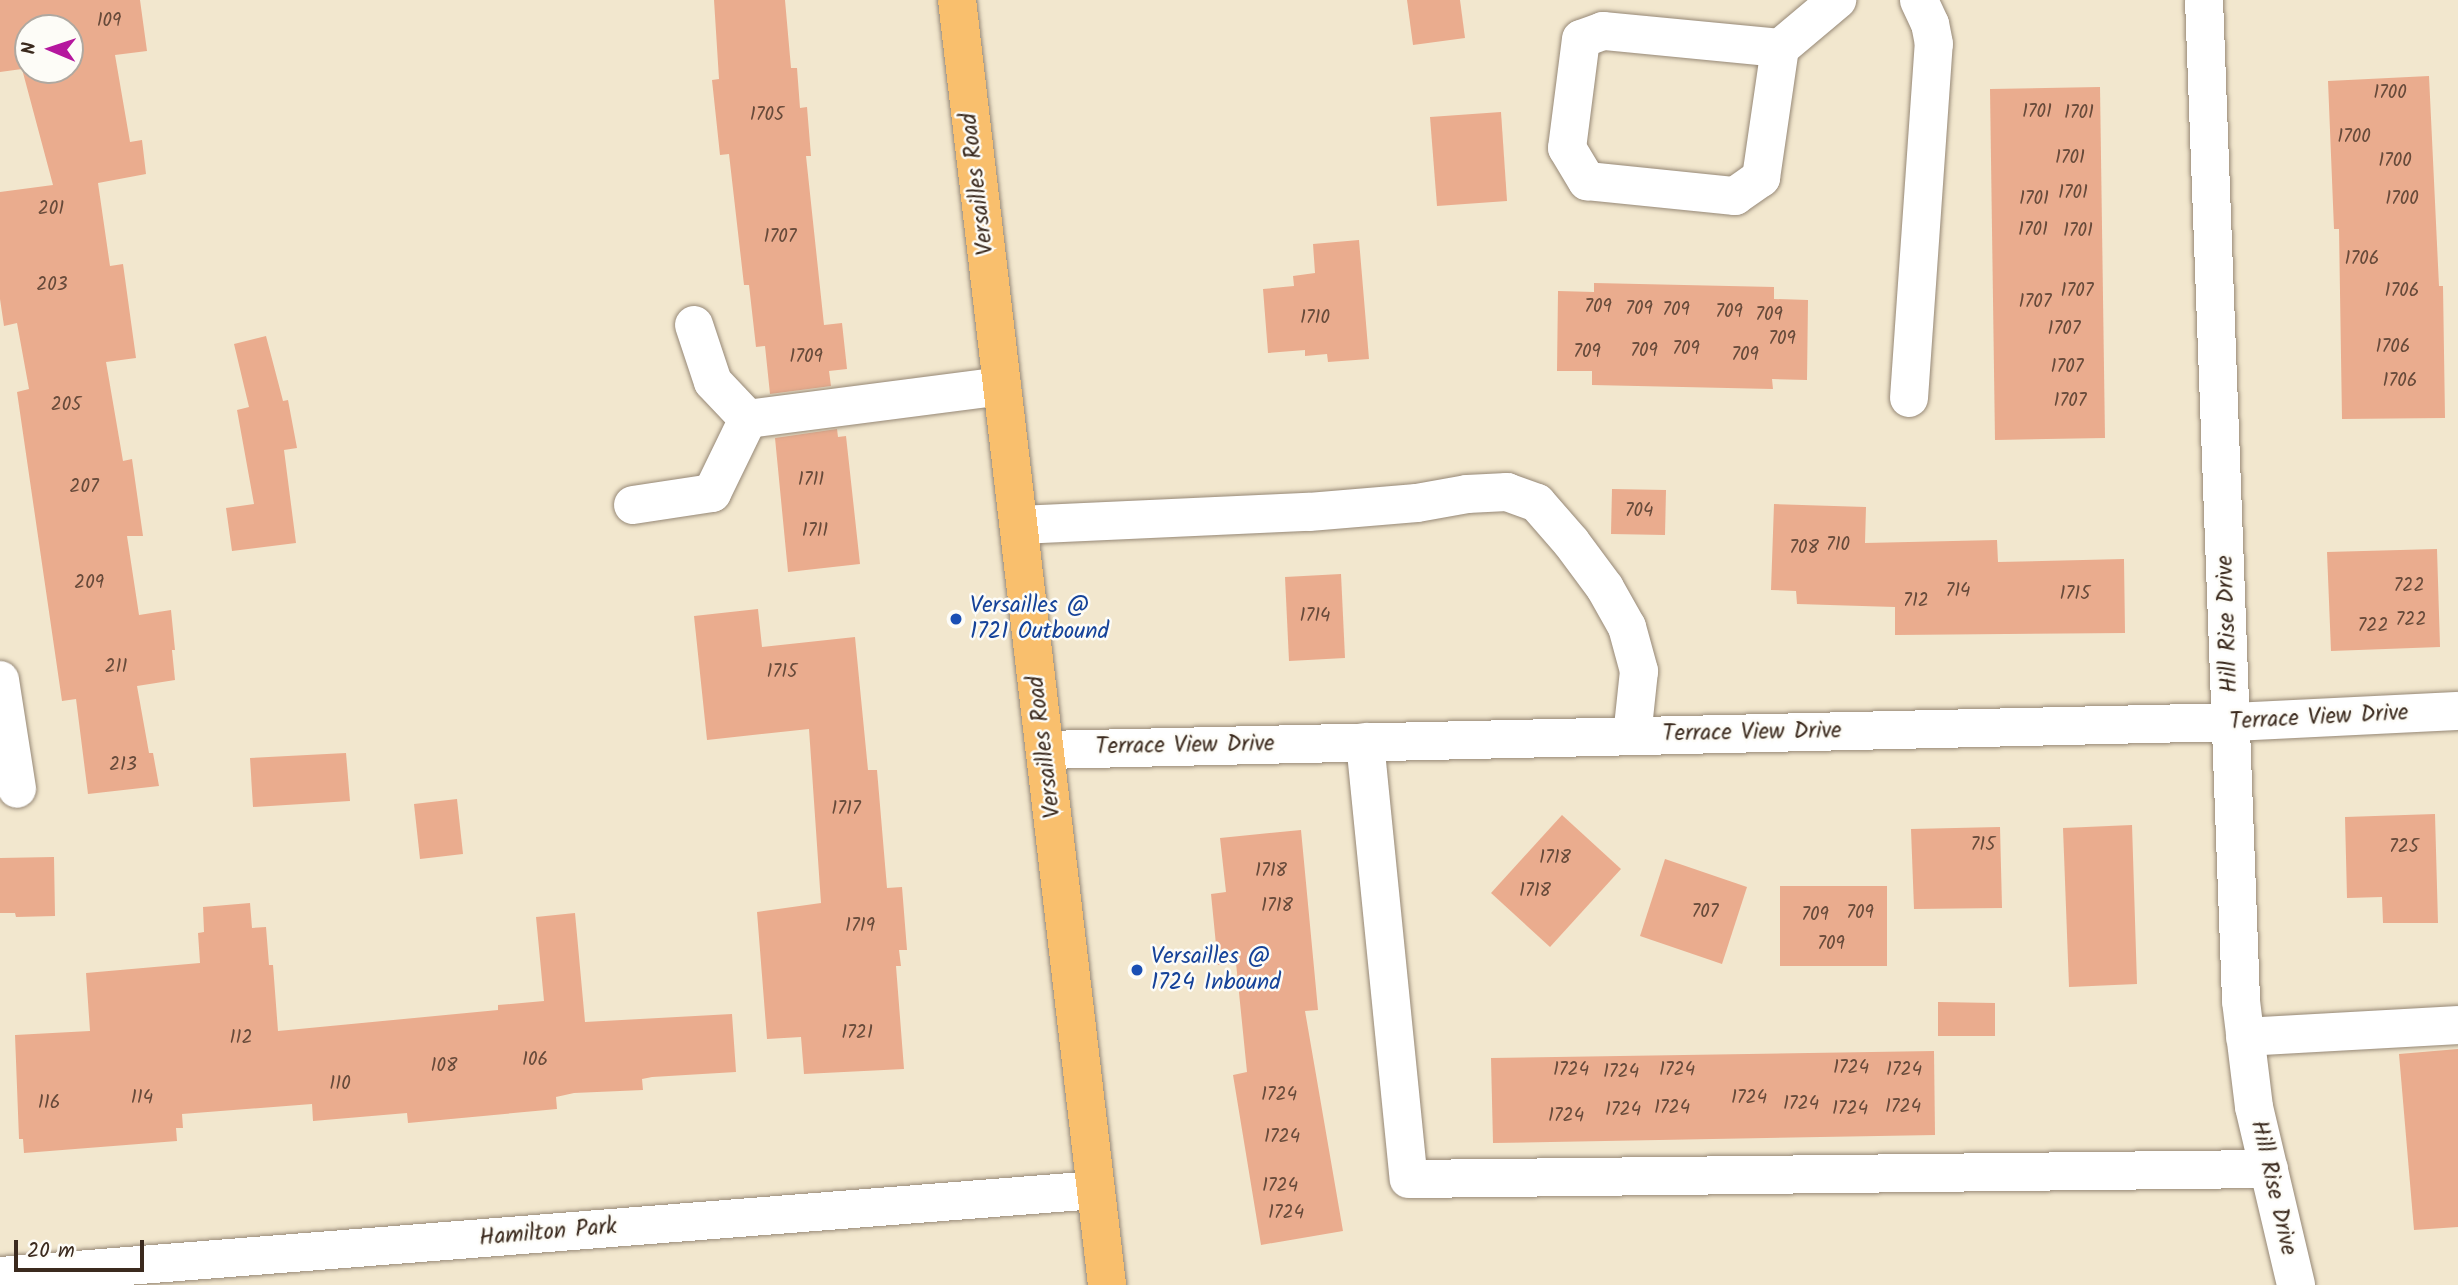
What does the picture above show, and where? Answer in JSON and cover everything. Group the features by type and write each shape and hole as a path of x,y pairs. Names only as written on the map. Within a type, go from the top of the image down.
{"main road":[{"name":"Versailles Road","path":"957,0 1107,1285"}],"street":[{"path":"1780,48 1603,31 1581,39 1567,148 1587,181 1735,196 1762,178 1780,48 1838,0"},
{"path":"1909,398 1934,44 1930,23 1919,0"},
{"name":"Hill Rise Drive","path":"2204,0 2241,1001 2253,1107 2296,1285"},
{"path":"694,325 713,382 748,419"},
{"path":"748,419 1002,386"},
{"path":"633,505 712,493 748,419"},
{"path":"1019,526 1309,512 1507,492 1537,503 1598,579 1627,627 1639,671 1632,736"},
{"path":"0,680 17,789"},
{"name":"Terrace View Drive","path":"1046,750 2232,722 2458,712"},
{"path":"1365,742 1409,1179 2269,1169"},
{"path":"2245,1037 2458,1026"},
{"name":"Hamilton Park","path":"0,1276 1096,1190"}],"building":[{"path":"0,0 140,0 147,51 115,55 130,142 142,140 146,174 98,183 110,266 123,264 136,358 106,362 123,461 132,459 143,536 127,536 139,615 171,610 175,680 137,686 149,753 153,753 159,786 88,794 76,699 62,701 17,392 29,389 17,323 4,326 0,299 0,192 53,185 26,84 84,84 84,14 14,14 14,70 0,72"},
{"path":"714,0 785,0 791,68 797,68 800,108 807,107 811,156 806,156 824,325 842,323 847,369 829,371 831,386 770,394 765,346 756,347 749,285 744,285 729,154 720,155 712,80 719,79"},
{"path":"1407,0 1460,0 1465,38 1413,45"},
{"path":"2429,76 2439,286 2443,286 2445,418 2342,419 2339,229 2334,229 2328,81"},
{"path":"2100,87 2105,438 1995,440 1990,89"},
{"path":"1501,112 1507,201 1437,206 1430,117"},
{"path":"1359,240 1369,359 1328,362 1327,354 1305,356 1305,350 1268,353 1263,289 1294,286 1293,276 1315,273 1313,244"},
{"path":"1594,283 1774,287 1774,299 1808,300 1807,380 1772,379 1773,389 1592,385 1592,371 1557,371 1558,291 1594,292"},
{"path":"266,336 283,401 288,400 297,448 284,450 296,543 232,551 226,508 254,504 237,410 249,407 234,344"},
{"path":"837,429 838,437 846,436 860,564 788,572 775,438"},
{"path":"1612,489 1666,490 1665,535 1611,534"},
{"path":"1774,504 1866,507 1865,543 1997,540 1998,562 2124,559 2125,633 1895,635 1895,607 1797,604 1796,591 1771,590"},
{"path":"2437,549 2440,647 2331,651 2327,552"},
{"path":"1341,574 1345,658 1289,661 1285,577"},
{"path":"758,609 762,647 855,637 868,770 877,770 887,888 902,887 907,950 899,950 901,966 896,966 904,1069 804,1074 801,1037 767,1039 757,912 821,903 809,729 707,740 694,616"},
{"path":"346,753 350,801 253,807 250,758"},
{"path":"457,799 463,854 420,859 414,804"},
{"path":"2435,814 2438,923 2383,923 2382,897 2347,898 2345,817"},
{"path":"1562,815 1621,869 1550,947 1491,893"},
{"path":"2132,825 2137,984 2069,987 2063,828"},
{"path":"2000,827 2002,908 1914,909 1911,829"},
{"path":"1301,830 1318,1010 1305,1011 1343,1231 1261,1245 1233,1075 1247,1072 1236,963 1218,965 1211,894 1226,892 1220,838"},
{"path":"54,857 55,916 16,917 15,913 0,913 0,858"},
{"path":"1665,859 1747,887 1722,964 1640,936"},
{"path":"1780,886 1887,886 1887,966 1780,966"},
{"path":"250,903 252,928 266,927 269,965 273,965 278,1031 498,1010 498,1005 544,1001 536,917 575,913 585,1022 732,1014 736,1072 652,1077 642,1079 643,1090 574,1093 556,1097 557,1109 408,1123 407,1113 313,1121 312,1104 182,1114 183,1128 176,1128 177,1141 24,1153 23,1139 19,1139 15,1035 90,1031 86,973 200,963 198,933 204,932 203,907"},
{"path":"1938,1002 1995,1003 1995,1036 1938,1036"},
{"path":"2458,1049 2458,1227 2414,1230 2399,1054"},
{"path":"1934,1051 1935,1135 1493,1143 1491,1058"}],"place":[{"name":"Versailles @ 1721 Outbound","path":"956,619"},
{"name":"Versailles @ 1724 Inbound","path":"1137,970"}]}
